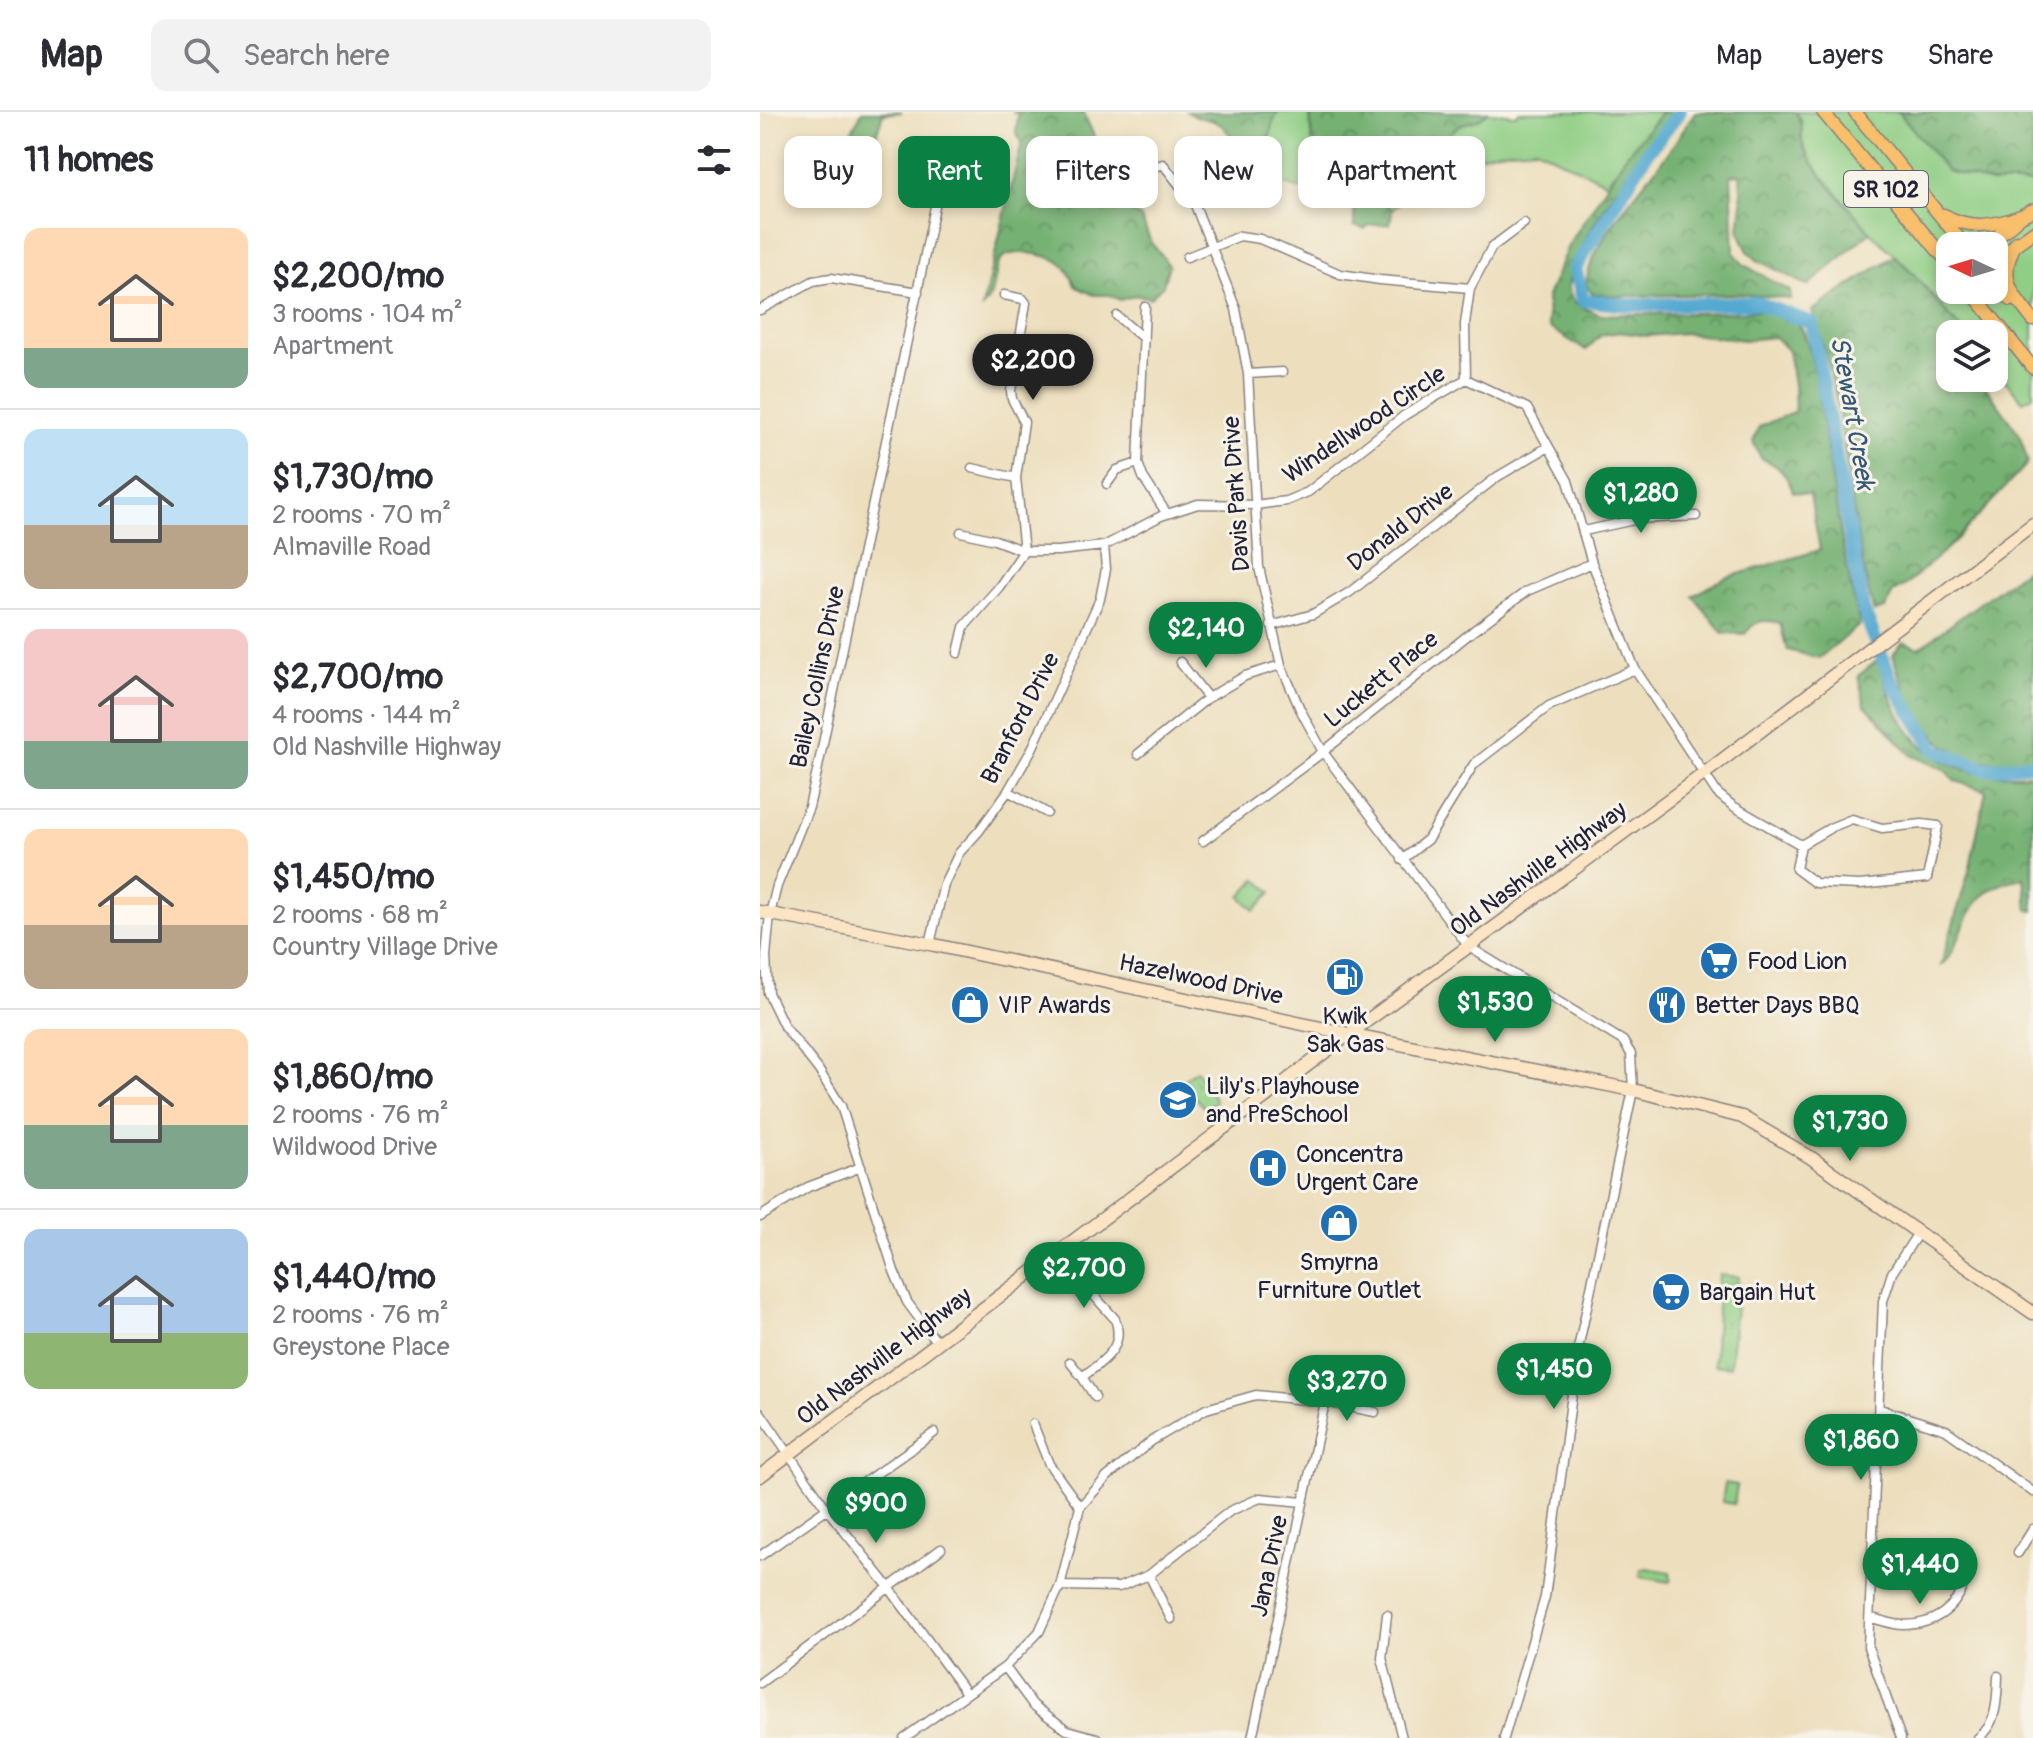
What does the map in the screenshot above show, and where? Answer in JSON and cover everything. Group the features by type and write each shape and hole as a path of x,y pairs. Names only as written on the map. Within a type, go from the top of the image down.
{"main road":[{"name":"SR 102","path":"1823,112 1936,248"},
{"name":"SR 102","path":"1855,112 1954,232"},
{"path":"1935,209 1957,222 1972,226 1988,225 2027,213"},
{"path":"2004,232 2027,213"},
{"path":"2008,248 2033,232"},
{"path":"2017,241 2008,260 2007,277 2017,300 2033,320"},
{"path":"2008,297 2033,328"},
{"path":"1981,304 2033,368"},
{"name":"Old Nashville Highway","path":"760,1476 1349,1034 1705,773 2033,524"},
{"name":"Hazelwood Drive","path":"765,913 930,944 1349,1034 1633,1090 1742,1117 1783,1139 2033,1313"}],"street":[{"name":"Davis Park Drive","path":"1158,166 1163,164 1181,183 1195,205 1236,309 1248,374 1259,567 1281,665 1323,752 1469,947"},
{"name":"Bailey Collins Drive","path":"935,208 809,807 765,913 766,981 772,1006 841,1106 894,1271 907,1302 938,1344"},
{"path":"1466,379 1465,324 1470,288 1492,247 1524,223"},
{"path":"1187,257 1240,236 1260,239 1340,274 1470,288"},
{"path":"760,310 813,281 831,278 918,292"},
{"path":"958,653 964,627 999,587 1024,551 1016,478 1024,422 1011,391 1026,303 1023,299 1004,295"},
{"path":"1145,307 1138,463 1143,477 1167,514"},
{"path":"1117,316 1144,339"},
{"path":"1248,374 1282,372"},
{"name":"Windellwood Circle","path":"961,532 1024,551 1058,551 1104,546 1167,514 1198,504 1255,505 1286,501 1308,492 1405,415 1466,379 1527,408 1568,481 1592,563 1635,669 1717,793 1733,806 1801,845"},
{"name":"Donald Drive","path":"1271,626 1313,614 1350,592 1497,477 1548,447"},
{"path":"1107,484 1117,470 1138,463"},
{"path":"972,468 1016,478"},
{"path":"1584,531 1638,519 1696,516"},
{"name":"Branford Drive","path":"930,944 942,892 959,853 1008,791 1032,749 1100,599 1106,569 1104,546"},
{"name":"Luckett Place","path":"1203,841 1323,752 1527,591 1592,563"},
{"path":"1180,662 1208,698"},
{"path":"1138,754 1208,698 1245,676 1281,665"},
{"path":"1402,860 1428,839 1474,764 1549,706 1635,669"},
{"path":"1008,791 1047,813"},
{"path":"1852,819 1882,828 1922,824 1938,826 1927,878 1860,885 1815,883 1796,869 1801,845 1852,819"},
{"path":"1469,947 1623,1041 1631,1054 1633,1090 1578,1349 1545,1597 1504,1738"},
{"path":"760,1217 808,1187 861,1167"},
{"path":"1901,1738 1868,1647 1883,1301 1892,1273 1918,1233"},
{"path":"1057,1254 1115,1319 1118,1328 1115,1349 1110,1356 1082,1377"},
{"path":"1070,1362 1095,1397"},
{"path":"904,1738 1005,1667 1039,1632 1060,1586 1080,1507 1107,1477 1153,1440 1206,1409 1256,1395 1325,1402 1375,1412"},
{"name":"Jana Drive","path":"1252,1738 1325,1402"},
{"path":"1880,1409 1946,1430 2033,1492"},
{"path":"760,1412 826,1508 966,1693"},
{"path":"1033,1424 1049,1464 1080,1507"},
{"path":"760,1556 934,1433"},
{"path":"1060,1586 1087,1589 1119,1587 1149,1575 1230,1511 1260,1498 1303,1502"},
{"path":"2018,1553 2033,1529"},
{"path":"760,1683 941,1549"},
{"path":"1149,1575 1171,1619"},
{"path":"1871,1618 1902,1625 1943,1615 1960,1595 1965,1580"},
{"path":"1387,1615 1382,1658 1402,1738"},
{"path":"1005,1667 1033,1705 1067,1730 1097,1738"},
{"path":"1978,1738 1984,1734 1995,1713 1998,1676"}],"green space":[{"path":"862,112 902,112 883,114 876,136 849,136"},
{"path":"1012,112 1083,112 1094,136 1026,136 1026,208 1127,208 1141,218 1151,242 1169,265 1163,285 1150,298 1136,295 1120,300 1110,295 1094,295 1075,286 1066,268 1058,261 1021,253 1008,255 1001,260 990,297 982,308 1006,208 1010,208 1010,192 1022,142 1016,133 1018,113"},
{"path":"1187,112 1278,112 1270,136 1231,136 1218,123"},
{"path":"1278,112 1310,112 1312,136 1298,136 1298,188 1282,183 1282,136 1270,136"},
{"path":"1310,112 1488,112 1477,120 1461,125 1448,136 1312,136"},
{"path":"1488,112 1516,115 1519,112 1662,112 1607,183 1536,148 1485,154 1485,136 1448,136 1461,125"},
{"path":"1662,112 1674,112 1591,229 1570,277 1570,294 1578,305 1600,315 1775,312 1790,318 1801,328 1813,365 1842,543 1860,625 1819,658 1787,650 1780,623 1760,622 1745,634 1723,633 1693,596 1725,578 1820,550 1810,495 1793,492 1785,475 1778,467 1761,458 1753,442 1759,427 1795,411 1788,351 1775,337 1744,340 1684,333 1647,336 1620,332 1601,335 1586,350 1548,327 1547,297 1568,246 1624,158"},
{"path":"1695,112 1796,112 1804,148 1826,181 1870,232 1808,286 1757,260 1747,250 1739,231 1742,203 1740,174 1731,175 1734,252 1743,264 1790,291 1791,299 1743,294 1613,296 1592,293 1586,285 1589,269 1606,234"},
{"path":"1796,112 1899,112 1947,171 1992,183 2033,183 2033,396 2023,401 2008,384 2008,320 1953,320 1939,304 2008,304 2008,232 1936,232 1936,300 1870,232 1813,165 1802,143 1801,120"},
{"path":"1899,112 2024,112 2033,124 2033,183 1992,183 1947,171"},
{"path":"1354,208 1390,208 1392,211 1390,224 1370,225 1364,229 1354,226"},
{"path":"1894,256 1953,320 1936,320 1936,392 1989,392 2020,435 2028,463 1954,542 1906,585 1893,592 1885,609 1874,612 1858,537 1833,385 1812,311"},
{"path":"2033,564 2033,760 1990,762 1965,757 1951,750 1927,728 1903,686 1893,655 1903,642 1919,648"},
{"path":"1878,660 1900,716 1930,752 1950,764 1973,771 2001,775 2033,774 2033,911 2028,910 2024,878 1998,885 1975,905 1951,954 1941,965 1969,871 1986,791 1955,781 1944,769 1912,756 1865,705 1858,676"},
{"path":"1256,879 1272,892 1255,910 1241,897"},
{"path":"1196,1070 1216,1101 1205,1109 1181,1082"},
{"path":"1719,1275 1739,1277 1730,1367 1714,1365"},
{"path":"1725,1483 1737,1485 1734,1504 1722,1502"},
{"path":"1647,1568 1670,1572 1671,1580 1640,1577 1641,1570"}],"waterway":[{"name":"Stewart Creek","path":"1679,112 1647,153 1575,268 1583,300 1628,305 1757,303 1812,323 1863,609 1892,682 1935,750 1986,769 2033,764"}],"place":[{"name":"Food Lion","path":"1719,961"},
{"name":"Kwik Sak Gas","path":"1345,977"},
{"name":"VIP Awards","path":"970,1005"},
{"name":"Better Days BBQ","path":"1667,1005"},
{"name":"Lily's Playhouse and PreSchool","path":"1178,1100"},
{"name":"Concentra Urgent Care","path":"1268,1168"},
{"name":"Smyrna Furniture Outlet","path":"1339,1223"},
{"name":"Bargain Hut","path":"1671,1292"}]}
